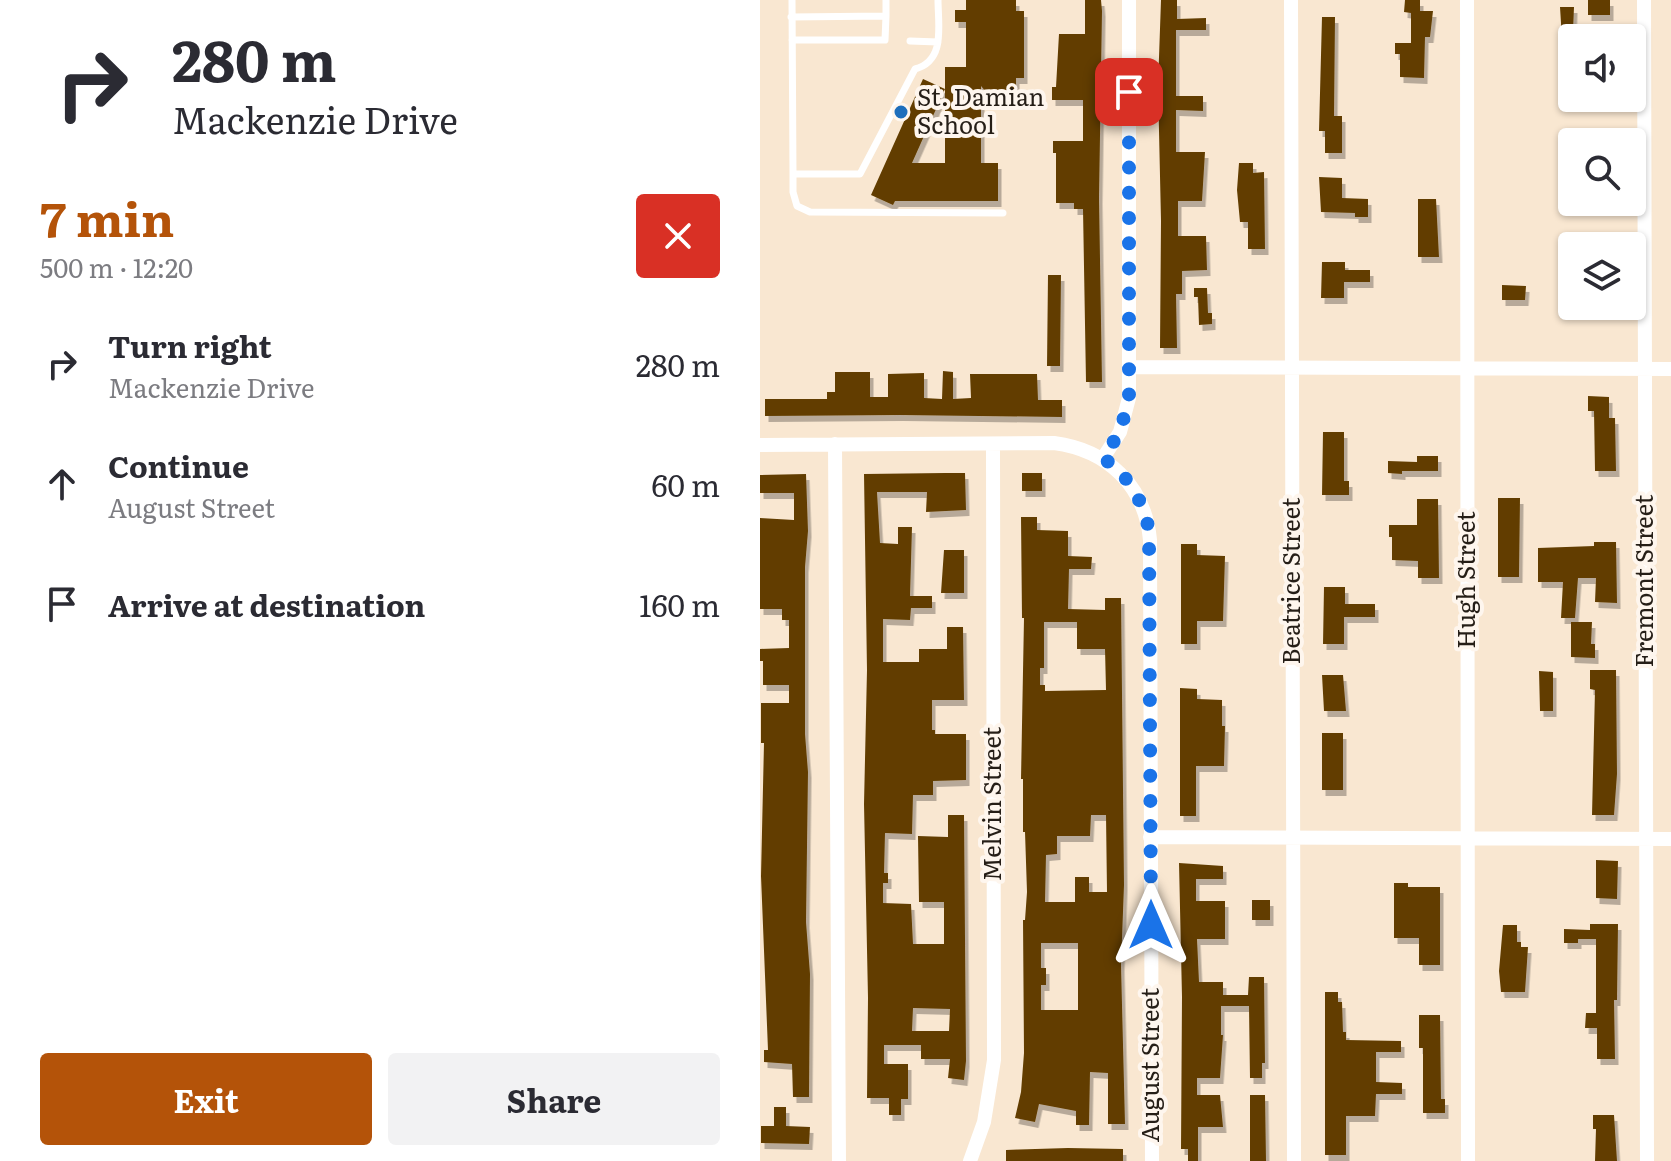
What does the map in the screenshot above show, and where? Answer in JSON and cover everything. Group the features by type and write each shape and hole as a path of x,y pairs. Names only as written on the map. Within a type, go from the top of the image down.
{"street":[{"path":"760,445 1054,443 1073,445 1103,458 1114,443 1129,398 1129,0"},
{"name":"Beatrice Street","path":"1291,0 1294,1161"},
{"name":"Hugh Street","path":"1467,0 1468,1161"},
{"name":"Fremont Street","path":"1644,0 1647,1161"},
{"path":"1130,367 1671,369"},
{"path":"835,444 839,1161"},
{"name":"Melvin Street","path":"970,1161 984,1122 994,1060 993,444"},
{"name":"August Street","path":"1103,458 1120,472 1134,490 1149,530 1152,1161"},
{"path":"1150,837 1671,839"}],"lane":[{"path":"792,0 793,192 797,206 810,212 1003,213"},
{"path":"792,40 885,40 886,0"},
{"path":"793,174 860,174 915,69 924,67 936,54 938,0"},
{"path":"791,17 886,16"},
{"path":"910,41 938,42"}],"building":[{"name":"St. Damian School","path":"966,0 1016,0 1016,11 1024,11 1024,78 1016,78 1016,103 1002,103 1002,92 992,99 981,86 981,163 998,163 998,201 895,201 893,205 871,195 923,79 945,89 945,67 966,67 966,22 955,22 955,10 966,10","holes":["945,89 945,163 912,163"]},
{"path":"1085,0 1101,0 1102,11 1099,198 1102,382 1086,382 1083,209 1074,209 1074,203 1056,203 1056,153 1053,153 1053,141 1083,141 1083,100 1052,100 1052,87 1056,87 1059,34 1085,34"},
{"path":"1161,0 1177,0 1177,19 1206,18 1206,30 1176,30 1176,96 1203,96 1203,111 1176,110 1176,152 1205,152 1202,201 1178,201 1178,236 1206,236 1207,270 1182,271 1182,294 1176,294 1177,348 1160,348 1158,86"},
{"path":"1405,0 1420,0 1420,11 1433,11 1430,37 1425,37 1424,78 1400,77 1400,54 1395,54 1395,43 1411,43 1411,13 1404,12"},
{"path":"1588,0 1610,0 1610,15 1588,15"},
{"path":"1560,7 1574,7 1573,24 1561,24"},
{"path":"1322,17 1335,17 1334,116 1342,116 1342,153 1325,153 1325,131 1319,131"},
{"path":"1239,163 1253,163 1253,173 1264,172 1265,249 1248,249 1248,222 1240,222 1237,190"},
{"path":"1319,177 1342,178 1342,198 1368,199 1368,217 1355,217 1355,213 1321,212"},
{"path":"1418,199 1436,199 1439,257 1418,257"},
{"path":"1322,262 1345,262 1345,270 1370,270 1370,282 1344,282 1344,298 1321,298"},
{"path":"1048,275 1061,275 1060,366 1047,366"},
{"path":"1502,285 1526,286 1525,300 1502,300"},
{"path":"1194,288 1207,288 1208,313 1212,313 1212,324 1199,325 1198,297 1194,297"},
{"path":"943,371 953,372 953,399 971,398 970,374 1037,374 1038,400 1062,400 1062,417 765,416 765,399 827,399 827,392 835,392 835,372 870,372 870,397 888,397 888,374 924,373 924,398 942,399"},
{"path":"1588,396 1609,397 1609,418 1615,418 1616,471 1595,471 1594,411 1588,411"},
{"path":"1323,432 1344,432 1344,481 1349,481 1349,495 1322,495"},
{"path":"1417,456 1438,456 1438,471 1388,473 1388,461 1417,462"},
{"path":"965,473 966,510 926,512 927,492 877,492 880,543 898,544 898,527 912,527 910,596 932,596 932,608 911,608 910,620 883,619 883,662 919,662 919,649 947,649 947,627 963,627 964,700 932,700 932,730 935,734 966,734 966,780 933,781 933,795 913,795 912,834 885,833 884,873 888,873 888,883 883,883 883,903 911,904 913,944 944,944 944,902 919,902 918,836 948,837 948,815 964,815 964,1080 948,1078 950,1059 921,1059 921,1045 884,1045 884,1064 908,1064 908,1099 901,1099 901,1115 889,1115 889,1098 867,1098 864,474","holes":["913,1008 950,1009 949,1031 912,1031"]},
{"path":"1022,473 1042,473 1042,491 1022,491"},
{"path":"806,474 809,1097 793,1097 792,1064 764,1062 764,1050 768,1050 761,876 764,743 761,743 761,703 789,703 789,685 763,685 760,649 789,648 789,620 782,620 782,609 760,609 760,518 794,520 794,493 760,493 760,475"},
{"path":"1498,498 1520,498 1519,577 1498,577"},
{"path":"1417,499 1438,499 1439,578 1418,578 1418,561 1392,560 1389,525 1417,525"},
{"path":"1021,517 1037,517 1037,530 1068,531 1068,556 1092,557 1091,569 1069,569 1068,609 1105,610 1105,598 1121,598 1124,885 1121,965 1125,1124 1108,1124 1108,1073 1090,1072 1089,1125 1076,1125 1076,1111 1039,1104 1035,1122 1015,1118 1024,1053 1023,920 1027,892 1021,779","holes":["1044,622 1077,622 1077,649 1105,649 1106,690 1045,691 1045,685 1040,685 1040,668 1044,668","1091,815 1106,815 1107,892 1089,892 1089,877 1075,877 1075,902 1045,902 1046,855 1057,854 1057,836 1090,836","1041,943 1078,943 1078,1010 1041,1010 1041,985 1046,985 1046,968 1041,968"]},
{"path":"1594,542 1616,542 1617,603 1595,602 1596,578 1578,578 1575,618 1561,618 1563,582 1538,582 1538,548 1594,546"},
{"path":"1181,544 1197,544 1197,555 1225,556 1223,621 1197,621 1197,644 1181,644"},
{"path":"944,550 964,550 964,593 941,593"},
{"path":"1324,587 1345,587 1345,604 1375,604 1375,617 1344,617 1344,644 1323,644"},
{"path":"1571,622 1592,622 1591,644 1595,644 1595,658 1571,657"},
{"path":"1590,670 1616,670 1617,774 1614,815 1592,815 1595,690 1590,689"},
{"path":"1539,671 1553,672 1553,711 1540,711"},
{"path":"1322,675 1343,675 1346,711 1324,711"},
{"path":"1180,688 1197,689 1197,699 1222,700 1224,766 1196,766 1196,816 1180,816"},
{"path":"1322,733 1343,733 1343,790 1322,790"},
{"path":"1596,860 1618,861 1617,899 1596,898"},
{"path":"1179,863 1223,866 1223,879 1196,879 1196,901 1225,901 1225,939 1197,939 1199,982 1223,982 1223,995 1248,995 1249,977 1264,977 1265,1063 1262,1063 1262,1078 1250,1078 1249,1006 1221,1006 1223,1035 1220,1078 1197,1078 1197,1095 1220,1095 1223,1127 1198,1127 1198,1161 1188,1161 1188,1149 1181,1149"},
{"path":"1394,883 1408,883 1408,887 1440,887 1440,965 1419,965 1419,938 1394,938"},
{"path":"1252,900 1270,900 1270,920 1252,920"},
{"path":"1590,924 1618,924 1615,1059 1597,1059 1597,1028 1585,1028 1586,1013 1596,1013 1596,939 1564,943 1564,929 1590,930"},
{"path":"1503,925 1517,925 1517,942 1521,942 1521,947 1528,947 1525,992 1501,992 1499,971"},
{"path":"1325,992 1338,992 1346,1040 1401,1041 1401,1052 1376,1052 1376,1082 1402,1083 1402,1094 1376,1094 1375,1116 1346,1116 1346,1155 1325,1155"},
{"path":"1419,1015 1440,1015 1441,1099 1445,1099 1445,1113 1423,1113 1423,1048 1419,1048"},
{"path":"1250,1095 1265,1095 1266,1161 1250,1161"},
{"path":"774,1107 786,1107 786,1126 810,1127 809,1144 761,1143 761,1126 774,1126"},
{"path":"1593,1115 1614,1115 1617,1161 1595,1161"},
{"path":"1123,1149 1123,1161 1006,1161 1006,1150"}],"place":[{"name":"St. Damian School","path":"901,112"}],"route":[{"path":"1129,92 1129,398 1120,432 1103,458 1128,480 1144,511 1149,530 1151,925"}]}
